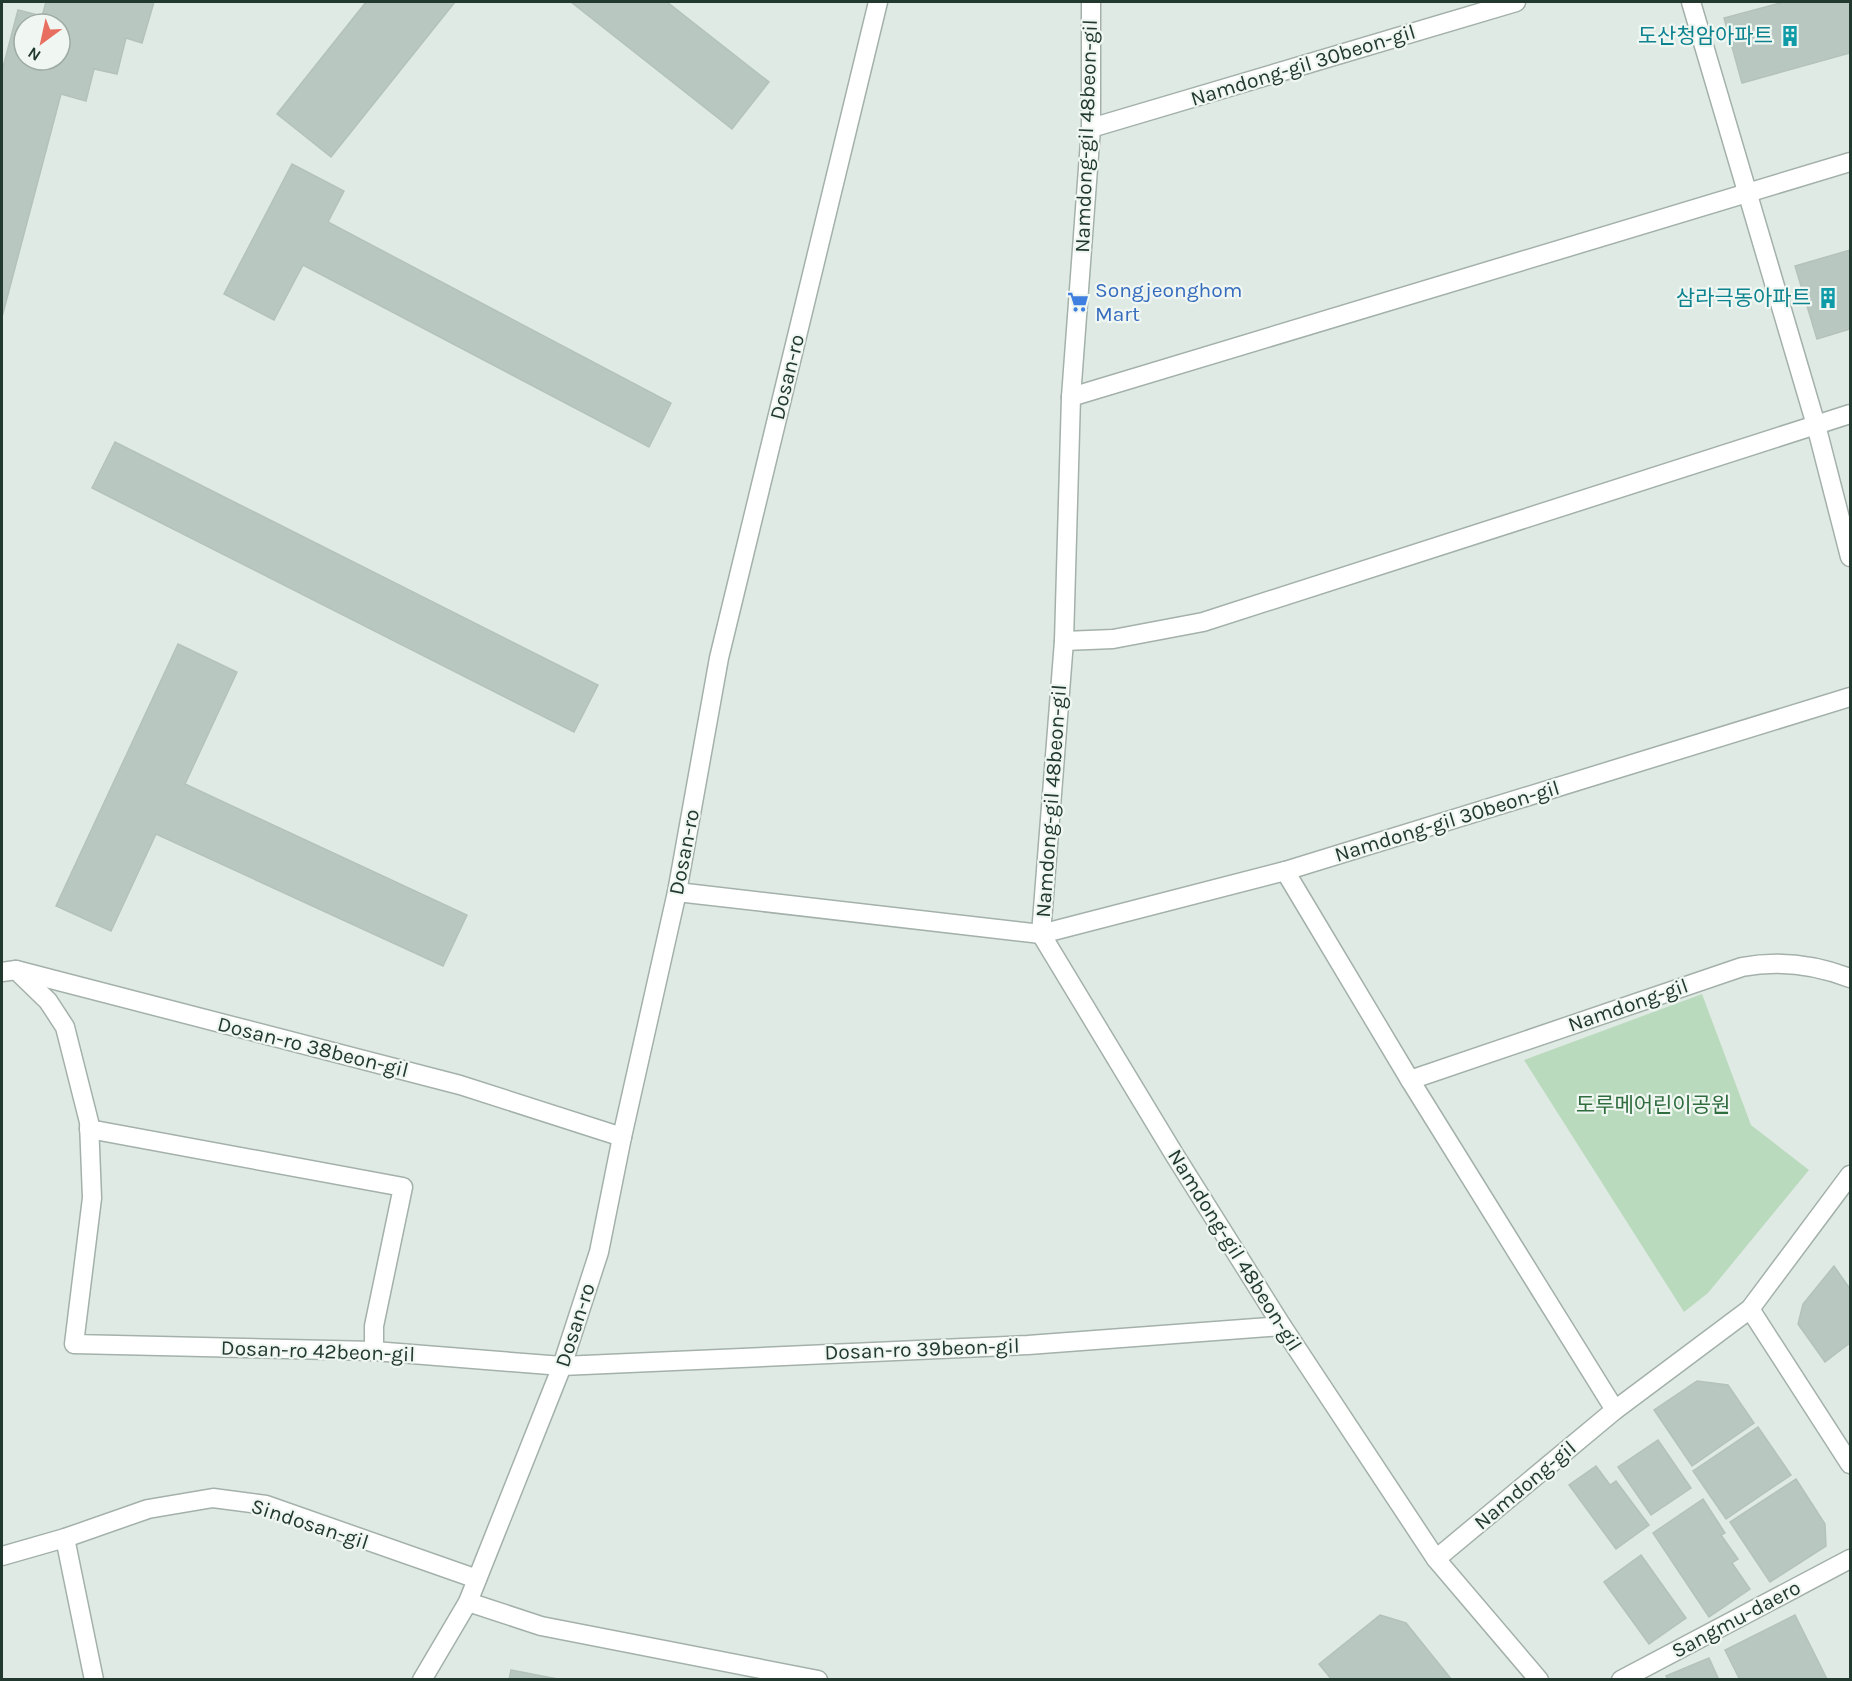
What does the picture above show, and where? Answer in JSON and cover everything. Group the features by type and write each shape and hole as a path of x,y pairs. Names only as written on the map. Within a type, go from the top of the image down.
{"street":[{"name":"Dosan-ro","path":"422,1680 468,1602 562,1366 599,1252 622,1137 677,892 719,658 878,2"},
{"name":"Namdong-gil 48beon-gil","path":"1091,2 1090,128 1071,397 1064,641 1041,934 1174,1154 1282,1326 1436,1559 1539,1680"},
{"name":"Namdong-gil 30beon-gil","path":"1090,128 1516,2"},
{"path":"1691,2 1816,425 1851,556"},
{"path":"1071,397 1851,162"},
{"path":"1064,641 1113,639 1203,622 1851,414"},
{"name":"Namdong-gil 30beon-gil","path":"1041,934 1285,871 1851,697"},
{"path":"1285,871 1410,1080 1615,1410"},
{"path":"677,892 1041,934"},
{"name":"Namdong-gil","path":"1410,1080 1742,967 1764,963 1786,964 1817,968 1851,978"},
{"path":"9,971 48,1001 65,1027 89,1129 403,1187 374,1326 374,1351"},
{"name":"Dosan-ro 38beon-gil","path":"9,971 460,1085 622,1137"},
{"name":"Dosan-ro 42beon-gil","path":"89,1129 92,1198 74,1344 374,1351 562,1366"},
{"name":"Namdong-gil","path":"1436,1559 1615,1410 1750,1309 1851,1175"},
{"path":"1750,1309 1851,1464"},
{"name":"Dosan-ro 39beon-gil","path":"562,1366 1028,1345 1282,1326"},
{"name":"Sindosan-gil","path":"2,1556 65,1538 148,1509 213,1498 266,1505 477,1580"},
{"path":"65,1538 94,1680"},
{"name":"Sangmu-daero","path":"1621,1680 1851,1559"},
{"path":"468,1602 541,1626 755,1673 818,1680"}],"green space":[{"name":"도루메어린이공원","path":"1702,994 1751,1125 1809,1170 1708,1293 1684,1312 1524,1060"}],"building":[{"path":"46,2 154,2 142,43 126,38 117,74 94,69 86,101 61,94 2,317 2,71 12,33 12,72 72,72 72,12 43,12"},
{"path":"366,2 455,2 331,157 277,114"},
{"path":"571,2 667,2 769,82 732,129"},
{"name":"도산청암아파트","path":"1784,2 1850,2 1850,53 1742,83 1724,18"},
{"path":"292,164 344,191 328,222 671,403 649,447 303,265 274,320 224,294"},
{"name":"삼라극동아파트","path":"1850,250 1850,329 1817,339 1795,266"},
{"path":"115,442 598,685 574,732 92,488"},
{"path":"178,644 237,672 185,784 467,915 443,966 156,834 111,931 56,906"},
{"path":"1834,1266 1850,1289 1850,1343 1825,1362 1798,1324 1803,1304"},
{"path":"1697,1381 1728,1385 1754,1423 1692,1466 1654,1410"},
{"path":"1758,1427 1791,1475 1726,1519 1693,1471"},
{"path":"1658,1440 1691,1488 1651,1515 1618,1467"},
{"path":"1596,1466 1610,1485 1616,1481 1649,1525 1616,1549 1569,1485"},
{"path":"1796,1479 1825,1524 1826,1546 1770,1582 1730,1522"},
{"path":"1703,1499 1725,1533 1721,1535 1738,1559 1732,1563 1750,1589 1709,1617 1653,1533"},
{"path":"1641,1555 1686,1618 1649,1644 1604,1582"},
{"path":"1380,1615 1406,1623 1452,1680 1332,1680 1319,1664"},
{"path":"1795,1615 1827,1679 1740,1680 1725,1650"},
{"path":"1709,1658 1719,1680 1668,1680 1666,1676"},
{"path":"511,1670 563,1680 509,1680"}],"place":[{"name":"도산청암아파트","path":"1790,36"},
{"name":"삼라극동아파트","path":"1828,298"},
{"name":"Songjeonghom Mart","path":"1078,302"}]}
